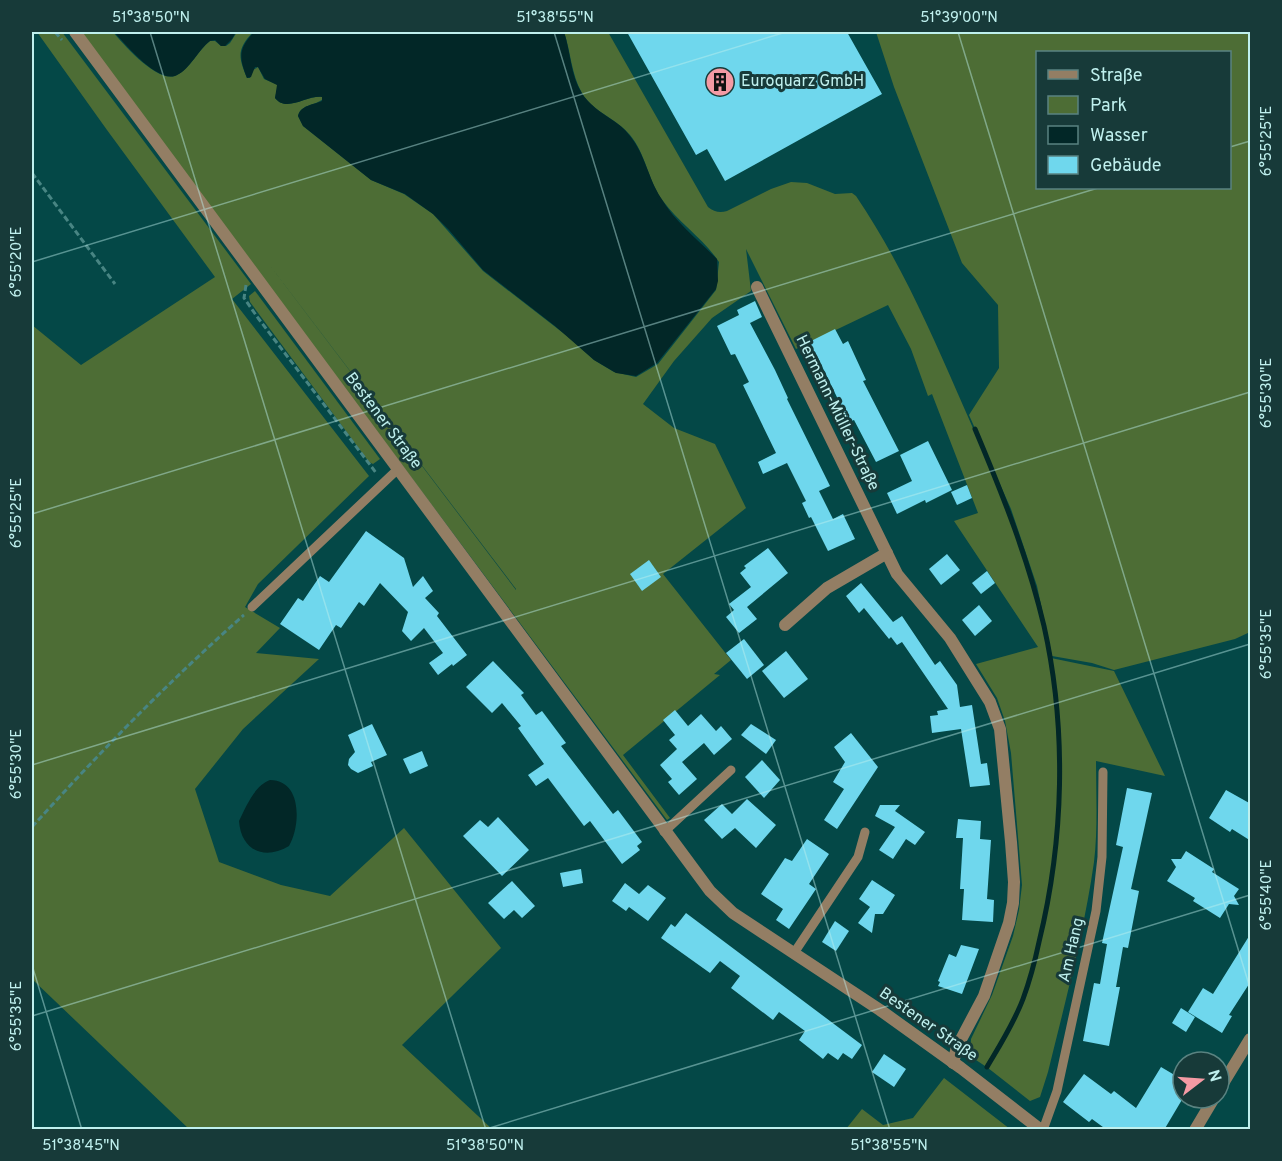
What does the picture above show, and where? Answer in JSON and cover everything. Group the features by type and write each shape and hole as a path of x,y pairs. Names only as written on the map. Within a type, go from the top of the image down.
{"street":[{"name":"Bestener Straße","path":"75,32 664,832 720,902 957,1066 1042,1130"},
{"name":"Hermann-Müller-Straße","path":"757,287 897,574 950,638 990,702 1000,729 1012,852 1013,903 1009,923 984,996 957,1047 957,1066"},
{"path":"785,625 827,588 887,553"},
{"path":"1231,1070 1251,1039"},
{"path":"1195,1130 1207,1110"}],"lane":[{"path":"252,607 398,469"},
{"path":"664,832 731,770"},
{"name":"Am Hang","path":"1042,1130 1057,1091 1096,911 1102,857 1103,772"},
{"path":"794,953 858,857 865,832"}],"path":[{"path":"32,173 115,285"},
{"path":"32,826 99,753 198,655 252,607"}],"green space":[{"path":"37,32 62,32 251,284 232,299 369,476 258,584 245,607 280,628 256,653 319,659 243,729 195,789 219,862 281,885 330,896 404,828 501,948 402,1045 492,1129 189,1129 32,979 32,325 81,365 215,277"},
{"path":"79,32 113,32 142,62 170,77 182,72 210,41 226,46 237,32 253,32 244,43 241,54 247,78 250,78 253,70 258,67 264,79 278,85 275,98 285,104 323,97 302,109 298,116 303,126 371,180 404,194 433,214 483,271 567,336 594,360 614,372 636,377 658,364 716,290 719,262 663,201 630,135 592,105 582,93 564,32 608,32 708,207 713,210 727,211 771,189 791,182 807,183 835,194 852,193 856,196 912,292 997,485 1030,579 1046,643 1052,680 1058,755 1058,793 1052,869 1046,906 1024,992 1006,1031 985,1066 970,1056 971,1039 992,995 1013,936 1022,885 1011,753 1005,721 997,698 976,664 1038,647 954,521 978,513 932,394 928,396 911,349 888,305 796,349 746,249 751,291 712,318 674,361 643,404 674,428 715,444 746,508 663,574 731,660 714,674 720,675 623,755 670,818 667,820","holes":["265,259 516,589 516,590"]},
{"path":"876,32 1250,32 1250,632 1235,639 1114,670 1092,663 1052,656 1037,586 1011,509 969,415 999,368 998,305 962,263 894,87"},
{"path":"255,291 380,459 373,464 369,462 250,302 249,296"},
{"path":"1051,658 1114,671 1165,776 1096,761 1095,849 1085,915 1048,1072 1040,1097 1030,1101 988,1068 1026,996 1050,892 1058,826 1059,792 1058,725"},
{"path":"944,1078 1010,1129 846,1129 862,1109 883,1125 913,1118"}],"water":[{"path":"114,32 236,32 225,46 221,46 215,40 210,41 182,72 170,77 143,62"},
{"path":"254,32 564,32 575,79 584,96 630,136 667,207 717,259 716,289 657,363 636,376 616,373 594,360 555,326 483,270 433,214 405,194 371,180 303,126 298,116 300,112 305,107 322,101 322,97 285,104 275,98 277,85 265,79 258,67 255,67 251,77 247,78 241,54 245,43"},
{"path":"270,780 288,787 293,795 296,805 296,827 289,846 280,850 263,852 249,846 244,839 239,821 255,792"}],"building":[{"name":"Euroquarz GmbH","path":"627,32 847,32 882,94 725,181 707,149 696,155"},
{"path":"755,301 762,317 750,323 830,486 819,491 833,519 843,514 855,539 828,551 802,503 806,501 787,463 763,474 758,462 776,453 743,385 749,382 735,354 731,355 717,326 739,315 737,310"},
{"path":"835,329 843,344 848,341 866,380 863,381 899,451 876,462 854,420 849,422 817,356 814,357 807,343"},
{"path":"928,441 952,490 897,514 887,493 912,481 900,455"},
{"path":"967,485 972,498 957,505 951,492"},
{"path":"366,531 404,558 413,587 423,576 433,591 425,598 439,613 437,616 467,655 438,675 429,663 443,653 424,628 411,641 402,631 408,612 380,583 364,606 359,602 341,628 336,625 319,650 280,624 298,598 303,601 320,576 329,582"},
{"path":"768,548 788,573 747,607 757,619 739,633 726,617 734,610 729,604 751,587 740,573 746,568 744,566"},
{"path":"947,554 960,570 941,585 929,569"},
{"path":"649,560 661,577 642,591 630,574"},
{"path":"987,571 995,583 981,594 972,583"},
{"path":"861,583 893,622 902,616 935,665 940,661 957,685 960,707 972,705 981,764 987,763 990,785 970,787 961,729 932,733 930,716 938,715 937,711 948,709 902,642 897,645 891,637 889,639 864,608 859,613 846,596"},
{"path":"979,605 992,621 975,636 962,620"},
{"path":"744,639 764,665 747,679 726,653"},
{"path":"786,651 808,679 784,698 762,671"},
{"path":"493,661 524,693 521,695 536,715 542,711 566,743 561,746 613,814 618,810 642,842 637,846 640,850 622,864 590,821 584,826 548,778 536,786 528,775 544,764 518,728 521,726 502,703 492,713 466,687"},
{"path":"675,710 688,726 701,714 716,731 721,726 732,739 714,755 704,743 682,762 697,779 679,795 668,782 672,779 660,765 677,749 669,740 675,735 663,720"},
{"path":"372,724 387,755 371,762 373,766 358,773 348,765 349,759 355,752 348,735"},
{"path":"751,724 776,740 766,754 741,735"},
{"path":"851,733 878,767 837,829 824,820 844,789 833,782 845,762 834,747"},
{"path":"422,751 428,766 410,774 403,759"},
{"path":"762,760 780,780 764,798 745,777"},
{"path":"1127,788 1152,793 1131,889 1139,891 1128,948 1123,947 1116,987 1120,987 1109,1046 1083,1041 1094,983 1100,984 1107,944 1102,943 1123,847 1116,845"},
{"path":"1226,790 1251,804 1251,841 1232,829 1230,832 1209,818"},
{"path":"747,799 776,825 756,848 735,828 722,839 704,820 722,804 732,814"},
{"path":"880,805 900,805 895,811 925,832 915,845 906,839 893,859 879,850 895,827 875,816"},
{"path":"498,817 529,850 502,876 463,836 480,820 488,827"},
{"path":"958,819 981,821 980,839 991,840 987,899 994,900 993,922 962,920 964,889 960,889 963,838 956,838"},
{"path":"807,839 829,854 809,884 816,889 789,929 776,920 783,909 761,894 785,858 792,861"},
{"path":"1186,851 1214,869 1212,872 1239,889 1234,896 1239,905 1229,904 1220,918 1193,901 1195,898 1167,881 1176,867 1171,859 1181,859"},
{"path":"581,869 583,883 563,887 560,873"},
{"path":"872,880 895,895 883,914 875,914 872,933 858,923 870,907 859,899"},
{"path":"512,881 535,906 522,918 514,910 504,919 488,903"},
{"path":"625,883 639,894 648,885 666,898 648,921 629,907 626,911 612,901"},
{"path":"686,913 862,1045 852,1059 843,1053 838,1060 828,1053 823,1059 799,1040 805,1031 779,1012 773,1020 731,988 740,976 720,961 710,973 661,938 671,924 675,927"},
{"path":"835,921 849,931 836,951 822,942"},
{"path":"1251,933 1251,981 1229,1015 1232,1016 1222,1033 1188,1012 1203,988 1213,994"},
{"path":"961,945 979,949 962,994 938,986 949,954 956,957"},
{"path":"1181,1008 1195,1017 1186,1032 1172,1023"},
{"path":"884,1054 906,1069 894,1087 872,1072"},
{"path":"1161,1067 1171,1073 1171,1110 1176,1110 1164,1130 1107,1130 1092,1119 1089,1122 1063,1102 1084,1074 1111,1094 1114,1091 1136,1108"}],"waterway":[{"path":"975,429 1014,526 1044,626 1056,704 1060,784 1054,864 1030,978 1019,1008 987,1067"}],"place":[{"name":"Euroquarz GmbH","path":"720,82"}]}
